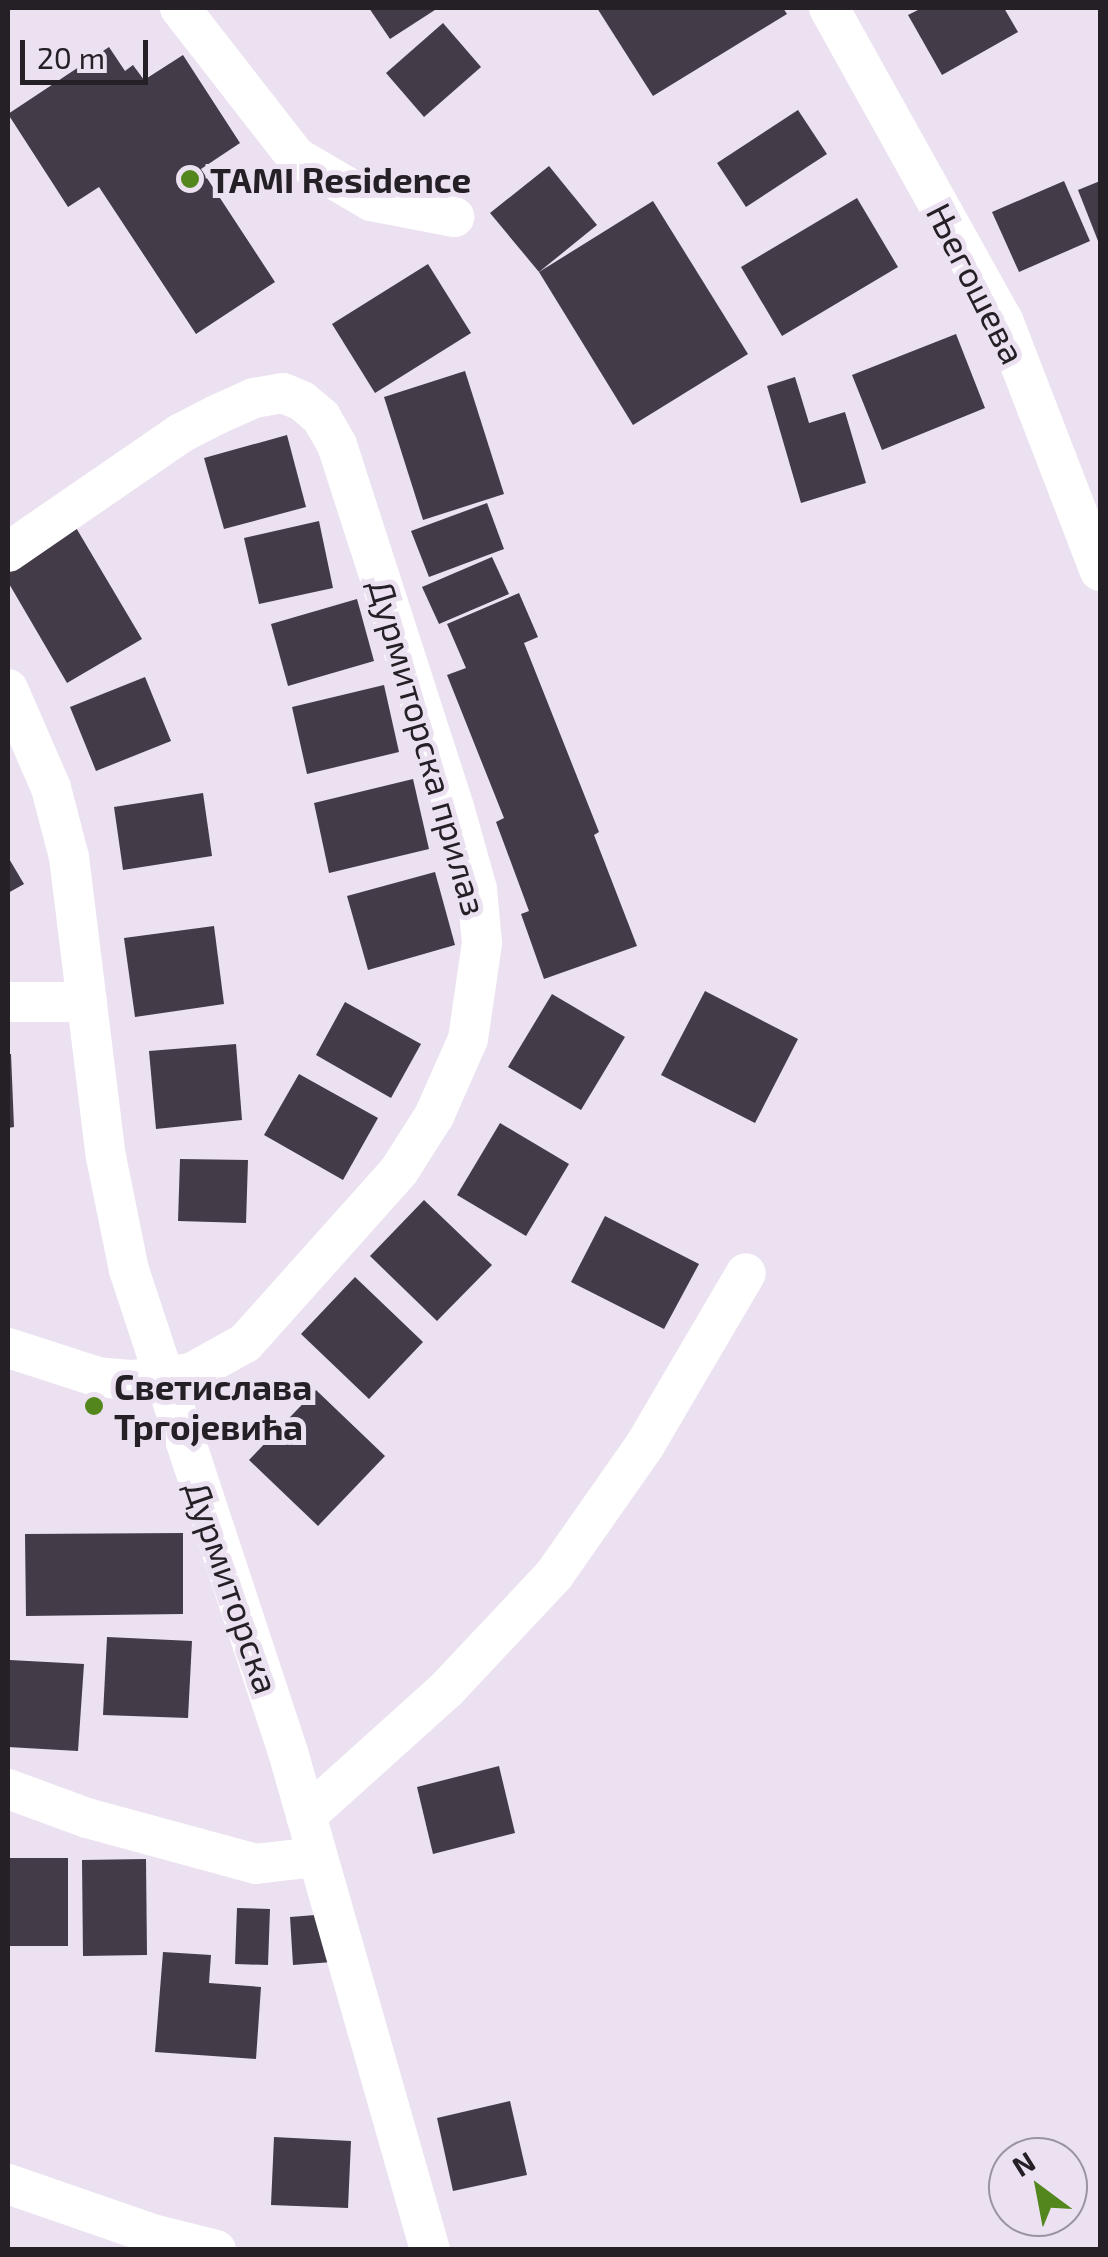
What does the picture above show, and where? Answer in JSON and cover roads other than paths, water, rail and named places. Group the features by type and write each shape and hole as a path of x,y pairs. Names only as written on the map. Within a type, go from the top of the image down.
{"street":[{"path":"180,8 296,156 372,200 454,218"},
{"name":"Његошева","path":"829,8 1002,320 1100,571"},
{"name":"Дурмиторска прилаз","path":"8,552 181,433 216,414 254,398 283,394 302,401 320,417 337,446 478,889 482,958 468,1040 453,1082 416,1145 352,1224 245,1343 203,1368 161,1378"},
{"name":"Дурмиторска","path":"8,689 50,788 69,857 117,1222 161,1378 230,1576 306,1816 430,2250"},
{"path":"8,1002 87,1002"},
{"path":"306,1816 446,1690 554,1575 645,1445 746,1272"},
{"path":"8,1348 98,1377 161,1378"},
{"path":"8,1789 87,1818 242,1861 287,1863 316,1858"},
{"path":"8,2184 152,2234 216,2250"}],"place":[{"name":"TAMI Residence","path":"190,179"},
{"name":"Светислава Тргојевића","path":"94,1406"}]}
